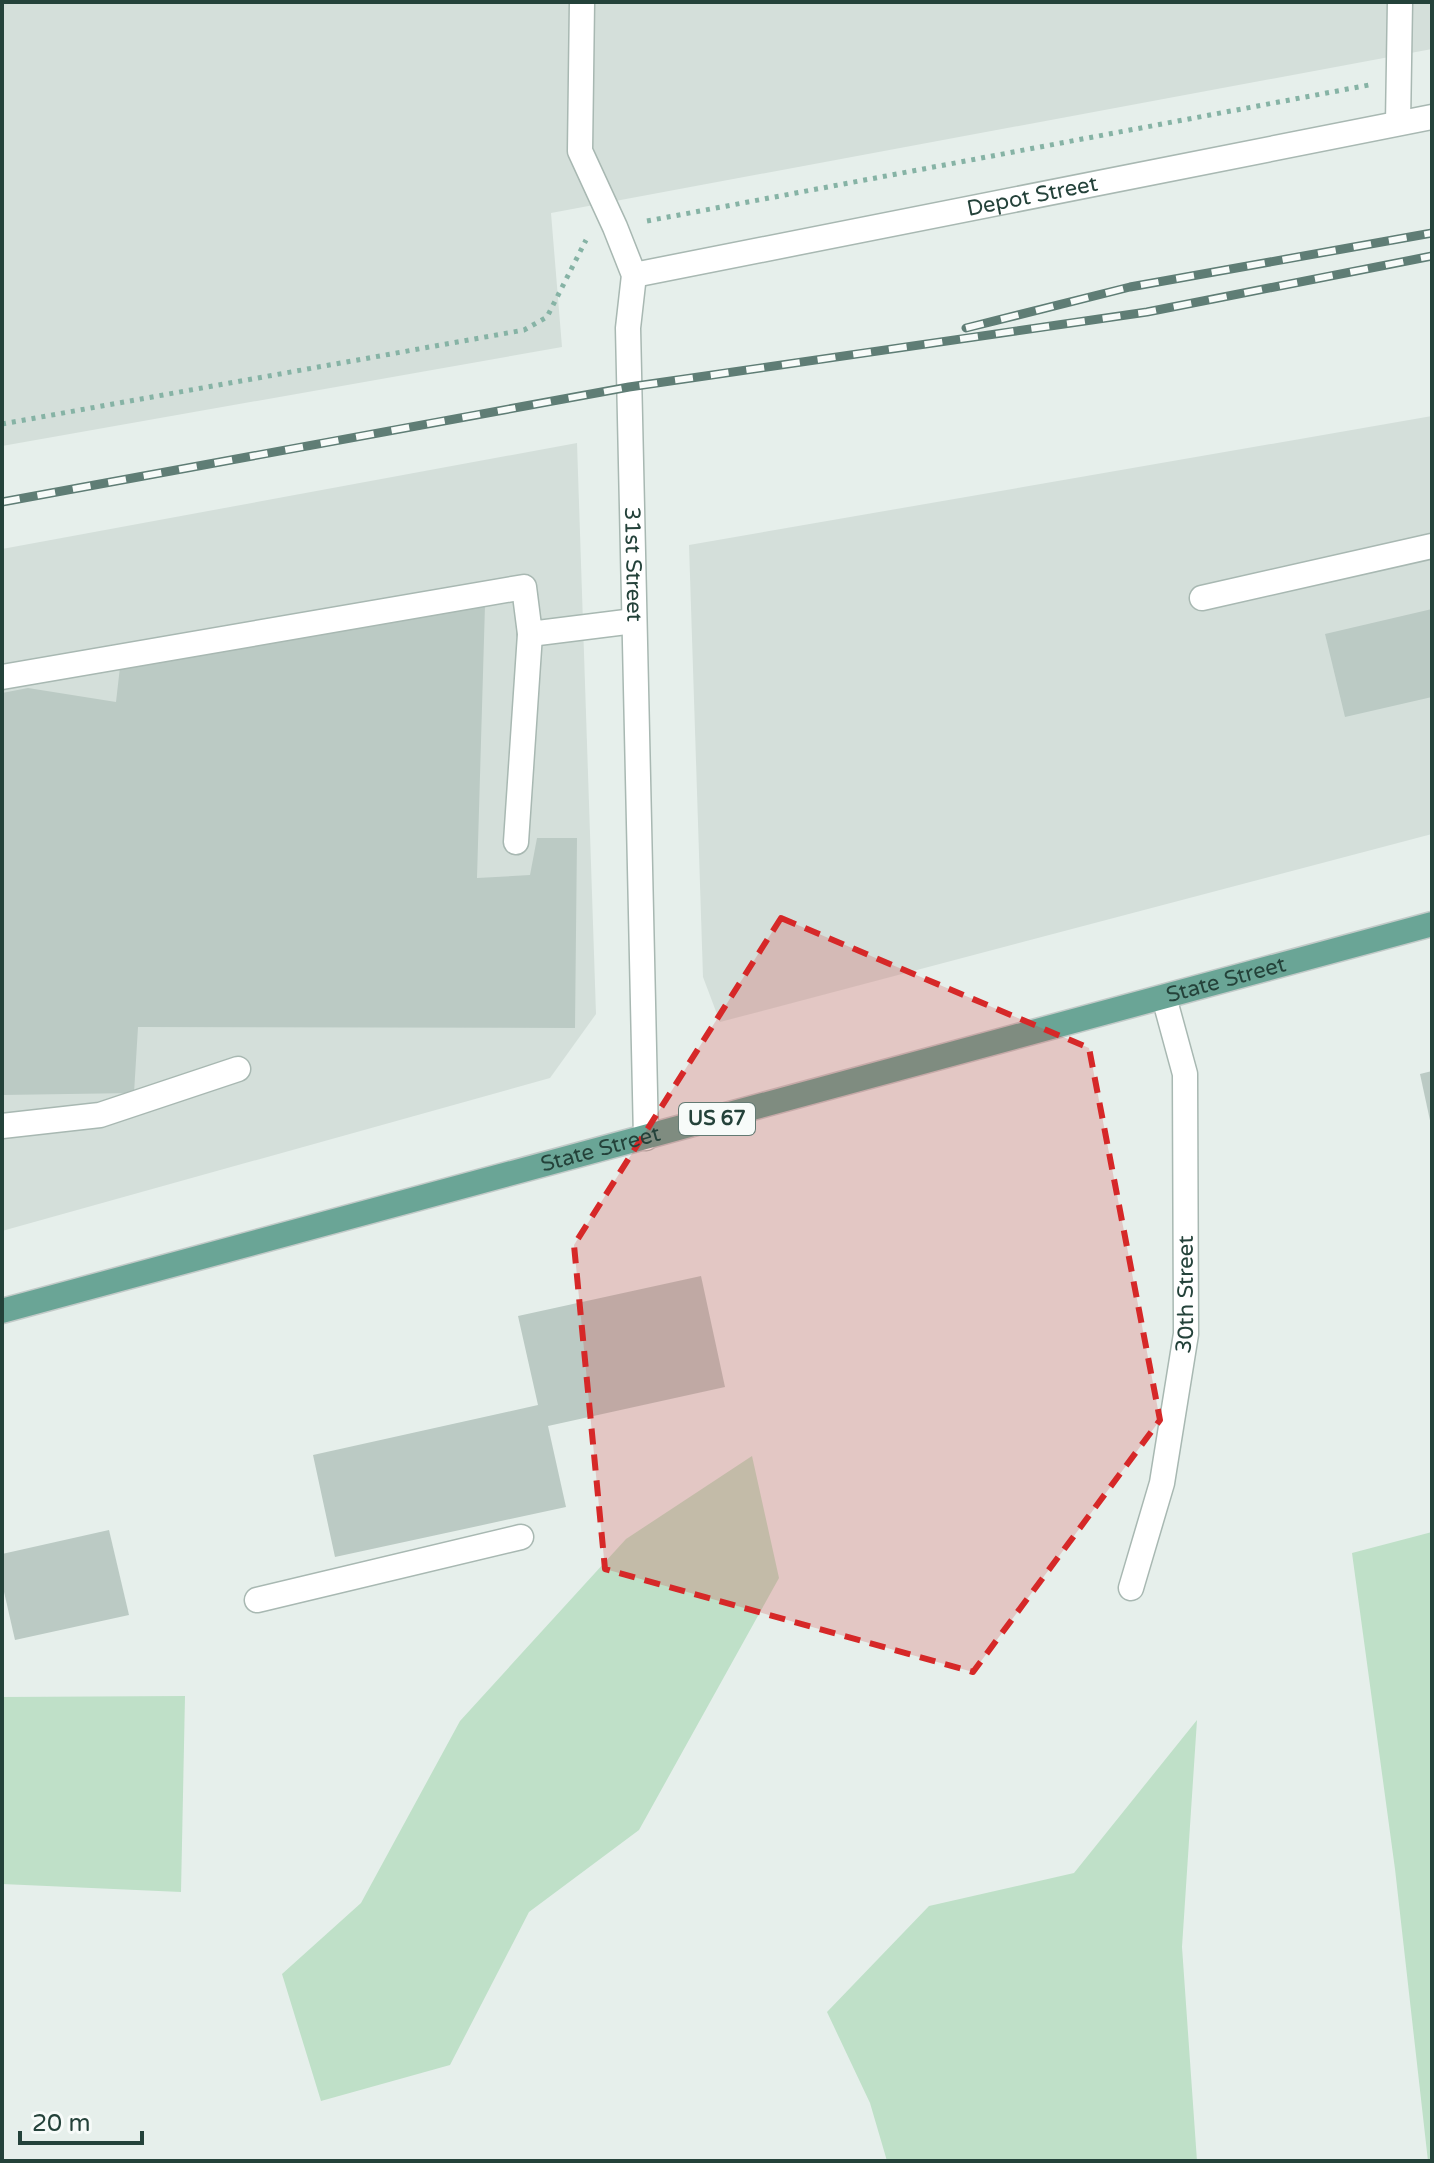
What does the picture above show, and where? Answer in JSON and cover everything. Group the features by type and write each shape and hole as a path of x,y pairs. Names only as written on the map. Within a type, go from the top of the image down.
{"main road":[{"name":"State Street","path":"2,1311 1432,924"}],"street":[{"name":"31st Street","path":"582,2 580,151 634,275 628,328 646,1138"},
{"path":"1398,123 1400,2"},
{"name":"Depot Street","path":"634,275 1432,117"},
{"path":"1202,598 1432,546"},
{"path":"2,677 524,587 530,634 516,842"},
{"path":"530,634 634,621"},
{"name":"30th Street","path":"1131,1588 1162,1483 1186,1334 1185,1074 1164,997"},
{"path":"2,1126 100,1115 238,1069"},
{"path":"257,1600 521,1537"}],"highlighted area":[{"path":"781,918 1089,1048 1160,1420 973,1672 605,1569 574,1245"}],"shaded area":[{"path":"2,2 1432,2 1432,49 551,213 562,347 2,446"},
{"path":"1432,416 1432,834 720,1022 703,977 689,545"},
{"path":"577,443 596,1014 550,1078 2,1231 2,549"}],"green space":[{"path":"752,1456 779,1578 639,1830 529,1912 450,2065 321,2101 282,1974 361,1903 460,1721 626,1539"},
{"path":"1432,1532 1432,2161 1428,2161 1395,1869 1352,1553"},
{"path":"185,1696 181,1892 2,1884 2,1697"},
{"path":"1197,1720 1182,1947 1197,2161 887,2161 870,2103 827,2012 929,1906 1074,1873"}],"building":[{"path":"485,605 477,878 530,875 537,838 577,838 575,1028 138,1027 134,1093 2,1095 2,693 28,688 116,702 120,667"},
{"path":"1432,609 1432,697 1345,717 1325,634"},
{"path":"1432,1071 1432,1125 1431,1125 1420,1074"},
{"path":"701,1276 725,1387 548,1426 566,1507 335,1557 313,1455 538,1405 518,1316"},
{"path":"109,1530 129,1615 15,1640 2,1583 2,1554"}],"railway":[{"path":"966,328 1130,287 1432,233"},
{"path":"2,502 629,387 1147,312 1432,256"}]}
